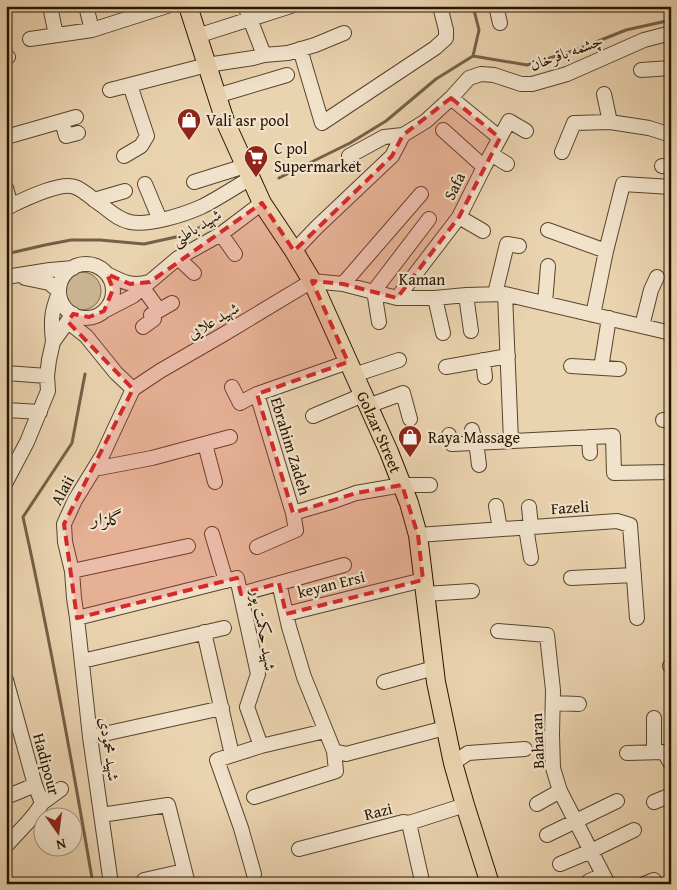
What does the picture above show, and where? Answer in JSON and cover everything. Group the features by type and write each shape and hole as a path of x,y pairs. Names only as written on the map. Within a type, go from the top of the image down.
{"main road":[{"name":"Golzar Street","path":"188,6 222,116 262,203 312,281 402,485 418,535 434,668 445,728 464,805 490,884"}],"street":[{"path":"50,6 56,35"},
{"path":"86,6 92,30"},
{"path":"30,39 92,30 167,6"},
{"path":"197,36 248,12 291,6"},
{"path":"300,49 322,123 435,48 446,38 440,6"},
{"path":"496,6 500,23"},
{"path":"248,12 264,55"},
{"path":"110,90 207,65 264,55 288,53 315,45 344,33"},
{"name":"چشمه باقرخان","path":"349,156 384,136 403,135 426,121 469,78 481,74 494,75 522,84 532,84 567,74 644,40 671,33"},
{"path":"641,70 671,68"},
{"path":"216,96 287,75"},
{"path":"124,156 141,146 147,136 130,85"},
{"path":"604,94 610,122"},
{"path":"451,98 500,138"},
{"path":"6,137 76,117"},
{"path":"62,121 66,136 78,133"},
{"name":"Safa","path":"397,298 459,217 509,121 526,130"},
{"path":"562,152 574,123 610,122 649,128 671,135"},
{"path":"443,130 484,167"},
{"path":"294,251 392,156 403,135"},
{"path":"491,154 507,164"},
{"path":"194,182 248,172"},
{"path":"6,188 9,207 26,198 53,188 75,186 114,216 130,222 145,223 201,207 248,172"},
{"path":"145,184 160,220"},
{"path":"593,314 606,251 624,184 666,187"},
{"path":"94,200 125,191"},
{"path":"344,284 421,194"},
{"name":"شهید باطنی","path":"104,311 133,296 178,258 221,234 262,203"},
{"path":"459,217 482,231"},
{"path":"379,322 374,291 429,220"},
{"path":"548,230 606,251"},
{"path":"221,234 235,254"},
{"path":"511,441 508,356 500,294 507,244 520,246"},
{"path":"178,258 194,273"},
{"path":"8,475 27,442 48,391 47,376 53,342 51,318 60,284 67,272 81,265 88,264 102,269 111,281 113,289 109,305 97,315 70,318 53,342"},
{"path":"544,303 548,266"},
{"path":"9,276 73,268"},
{"path":"107,274 122,282 146,285 158,310"},
{"path":"9,276 48,283 59,292 61,301 70,318 116,373 133,389"},
{"path":"642,326 644,288 657,277"},
{"name":"Kaman","path":"312,281 344,284 397,298 500,294 671,333"},
{"name":"شهید علایی","path":"133,389 160,370 312,281"},
{"path":"466,295 471,331"},
{"path":"435,298 443,334"},
{"path":"143,326 154,319 151,315 172,303"},
{"path":"601,368 609,318"},
{"path":"446,367 508,356"},
{"name":"Ebrahim Zadeh","path":"257,546 296,530 293,513 257,394 351,369 399,360"},
{"path":"483,360 485,377"},
{"path":"571,366 619,369"},
{"path":"6,372 47,376"},
{"path":"232,387 240,403 257,394"},
{"name":"Alaii","path":"77,618 64,524 75,500 102,456 133,389"},
{"path":"313,416 366,400 403,393 410,419"},
{"path":"6,410 40,412"},
{"path":"449,435 452,444 474,436 511,441 613,436 614,472 671,472 671,468"},
{"path":"474,436 479,465"},
{"path":"94,469 152,458 230,437"},
{"path":"589,437 590,453"},
{"path":"205,444 215,482"},
{"name":"Ebrahim Zadeh","path":"293,513 334,501 356,492 402,485 430,485"},
{"path":"496,506 500,530"},
{"path":"529,508 530,558"},
{"name":"Fazeli","path":"418,535 617,520 630,525 637,618"},
{"name":"شهید حکمت پور","path":"212,534 231,579 241,594 258,674 247,707 261,746"},
{"path":"72,571 188,546"},
{"path":"279,583 344,565"},
{"path":"571,578 634,576"},
{"path":"77,618 231,579"},
{"name":"keyan Ersi","path":"241,594 279,583 286,614 424,587 472,591"},
{"path":"254,797 336,771 334,752 304,677 286,614"},
{"name":"شهید محمودی","path":"77,618 90,737 112,884"},
{"path":"82,660 224,628"},
{"name":"Baharan","path":"498,631 547,635 553,690 553,768 560,791 606,880"},
{"path":"204,632 232,755"},
{"path":"384,682 434,668"},
{"name":"Hadipour","path":"6,680 9,700 42,803 31,820 6,846"},
{"path":"553,703 579,704"},
{"path":"90,737 222,708"},
{"path":"654,718 654,752"},
{"path":"334,752 346,754 445,728"},
{"path":"254,874 241,828 217,760 261,746 325,731"},
{"path":"453,763 468,753 525,749"},
{"path":"627,753 664,752 671,764"},
{"path":"6,797 35,785"},
{"path":"42,803 61,790"},
{"path":"537,804 560,791"},
{"path":"654,802 671,795"},
{"path":"547,835 617,801"},
{"path":"101,815 168,804 186,877 144,880"},
{"name":"Razi","path":"299,849 403,822 409,823 464,805"},
{"path":"409,823 422,881"},
{"path":"560,864 634,830"},
{"path":"589,881 606,880"}],"highlighted area":[{"path":"451,98 500,138 459,217 397,298 343,284 312,281 348,362 257,394 293,513 356,493 402,485 418,535 423,580 286,614 279,583 241,594 237,578 77,618 64,524 133,389 68,322 73,314 89,317 104,311 113,289 107,274 130,284 150,282 262,203 294,251 392,156 403,135"}],"shaded area":[{"path":"82,272 96,277 101,291 96,305 82,310 68,305 63,291 68,277"}],"waterway":[{"path":"473,6 479,30 473,56"},
{"path":"279,178 350,143 386,121 436,79 473,56 527,65 576,50 626,30 671,20"},
{"path":"6,254 71,240 100,240 144,244 185,235 221,216"},
{"path":"85,374 72,443 23,517 60,700 93,884"}],"place":[{"name":"Vali asr pool","path":"189,141"},
{"name":"C pol Supermarket","path":"256,178"},
{"name":"Raya Massage","path":"410,458"}],"district":[{"name":"گلزار","path":"107,519"}]}
